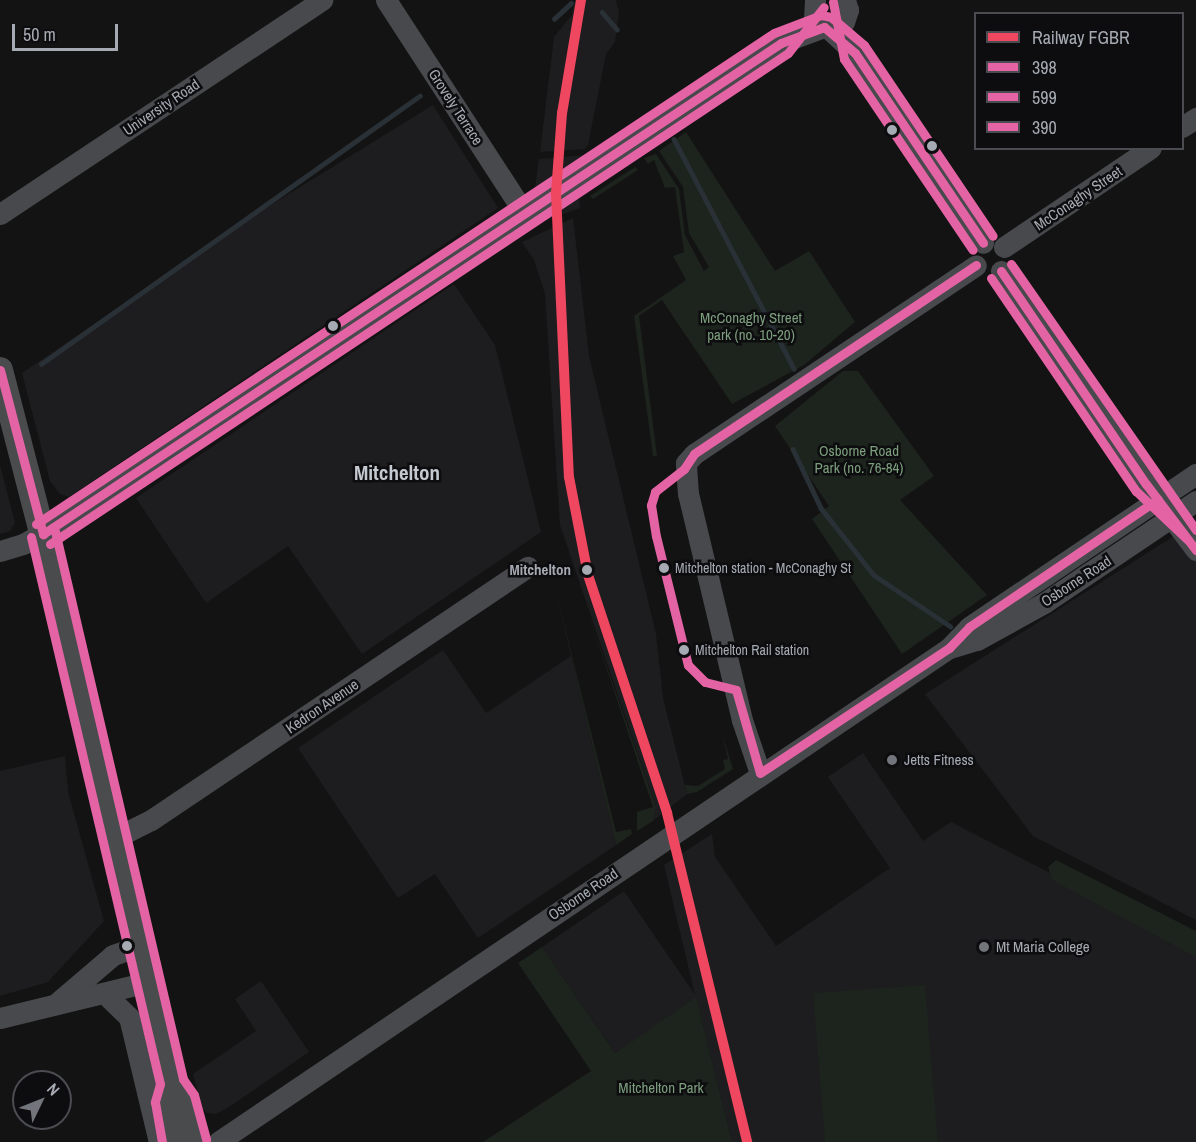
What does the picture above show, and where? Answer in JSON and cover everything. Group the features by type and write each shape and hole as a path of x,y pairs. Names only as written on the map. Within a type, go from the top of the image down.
{"main road":[{"path":"0,370 43,534 172,1084 183,1099 194,1142"},
{"path":"172,1084 166,1102 174,1142"}],"street":[{"name":"University Road","path":"0,214 322,0"},
{"name":"Grovely Terrace","path":"386,0 525,214"},
{"path":"781,43 813,3"},
{"path":"813,3 814,20 855,53 982,243"},
{"path":"0,551 43,534 781,43 839,26 849,7"},
{"path":"849,7 855,53"},
{"name":"McConaghy Street","path":"1004,247 1148,150"},
{"path":"996,241 1004,247 1007,259 1001,271 989,274 976,265 974,254 982,243 996,241"},
{"path":"760,773 742,720 686,485 686,463 694,454 976,265"},
{"path":"1001,271 1158,499 1182,511 1196,531"},
{"name":"Osborne Road","path":"218,1142 760,773 949,648 969,627 1196,474"},
{"path":"1182,511 1196,550"},
{"name":"Osborne Road","path":"949,648 977,640 1044,603 1182,511"},
{"name":"Kedron Avenue","path":"113,839 151,820 528,567"},
{"path":"57,1002 113,955 139,946"},
{"path":"0,1018 57,1002 105,994 148,982"},
{"path":"105,994 129,1017 159,1142"}],"shaded area":[{"path":"575,0 616,0 619,13 615,42 606,54 588,145 585,149 540,152 554,37 572,15"},
{"path":"433,105 498,208 69,497 60,494 50,481 22,373 250,218"},
{"path":"586,155 535,188 539,159"},
{"path":"579,197 580,208 528,226"},
{"path":"573,218 589,356 656,634 663,698 687,794 653,821 656,807 560,525 545,294 534,260 522,242"},
{"path":"454,284 495,345 541,532 362,654 288,546 206,603 136,498"},
{"path":"0,465 15,523 10,531 0,534"},
{"path":"1196,522 1196,920 1033,836 925,694"},
{"path":"443,650 486,713 571,656 616,845 478,938 435,874 398,898 298,748"},
{"name":"Mt Maria College","path":"863,753 923,841 951,822 1196,948 1196,1142 732,1142 696,998 615,1053 542,947 624,891 695,995 664,865 712,834 715,857 776,946 890,868 828,777"},
{"path":"65,756 68,792 104,921 48,982 0,996 0,771"},
{"path":"261,981 309,1052 226,1109 215,1114 207,1113 202,1108 193,1074 256,1031 235,999"}],"green space":[{"name":"McConaghy Street park (no. 10-20)","path":"686,132 775,271 809,251 855,322 804,365 732,404 662,300 639,316 657,456 653,456 634,316 686,280 673,256 684,252 675,187 665,188 654,160 648,164 644,158 656,154 679,189 685,235 704,271 709,267 689,233 683,187 659,151"},
{"path":"635,167 638,170 593,199 590,196"},
{"name":"Osborne Road Park (no. 76-84)","path":"843,371 858,371 934,476 900,500 987,595 902,654 812,519 829,506 775,426"},
{"path":"555,588 616,832 631,829 632,834 616,845"},
{"path":"588,613 656,807 653,821 637,831 637,812 653,807"},
{"path":"722,734 733,769 697,792 687,794 685,785 698,786 725,769 723,760 728,759"},
{"path":"1056,860 1196,931 1196,957 1052,880 1048,867"},
{"name":"Mitchelton Park","path":"542,947 615,1053 696,997 732,1142 483,1142 591,1071 518,963"},
{"path":"925,985 938,1142 825,1142 813,993"}],"waterway":[{"path":"554,19 571,3"},
{"path":"602,12 617,29"},
{"path":"41,364 420,96"},
{"path":"674,139 794,369"},
{"path":"793,449 821,508 874,575 950,626"}],"rail line":[{"name":"FGBR","path":"581,0 562,113 556,193 569,477 588,575 667,813 747,1142"}],"transit line":[{"name":"599","path":"833,2 844,59 973,250"},
{"name":"599","path":"50,544 788,53 824,7"},
{"name":"390","path":"36,524 774,33 821,15 831,17 864,45 993,236"},
{"name":"398","path":"43,534 781,43 824,27 855,53 983,243"},
{"name":"390","path":"1011,264 1196,530"},
{"name":"398","path":"976,265 694,454 684,469 655,492 651,505 656,536 688,665 705,682 736,690 760,773 949,648 969,627 1158,499"},
{"name":"398","path":"1001,271 1146,484 1196,550"},
{"name":"599","path":"991,278 1136,491 1188,540"},
{"name":"398","path":"0,370 43,534"},
{"name":"390","path":"55,531 183,1079 194,1095 206,1139"},
{"name":"599","path":"31,537 160,1084 155,1102 162,1142"}],"place":[{"name":"Mitchelton station - McConaghy St","path":"664,568"},
{"name":"Mitchelton","path":"587,570"},
{"name":"Mitchelton Rail station","path":"684,650"},
{"name":"Jetts Fitness","path":"892,760"},
{"name":"Mt Maria College","path":"984,947"}],"district":[{"name":"Mitchelton","path":"397,473"}]}
